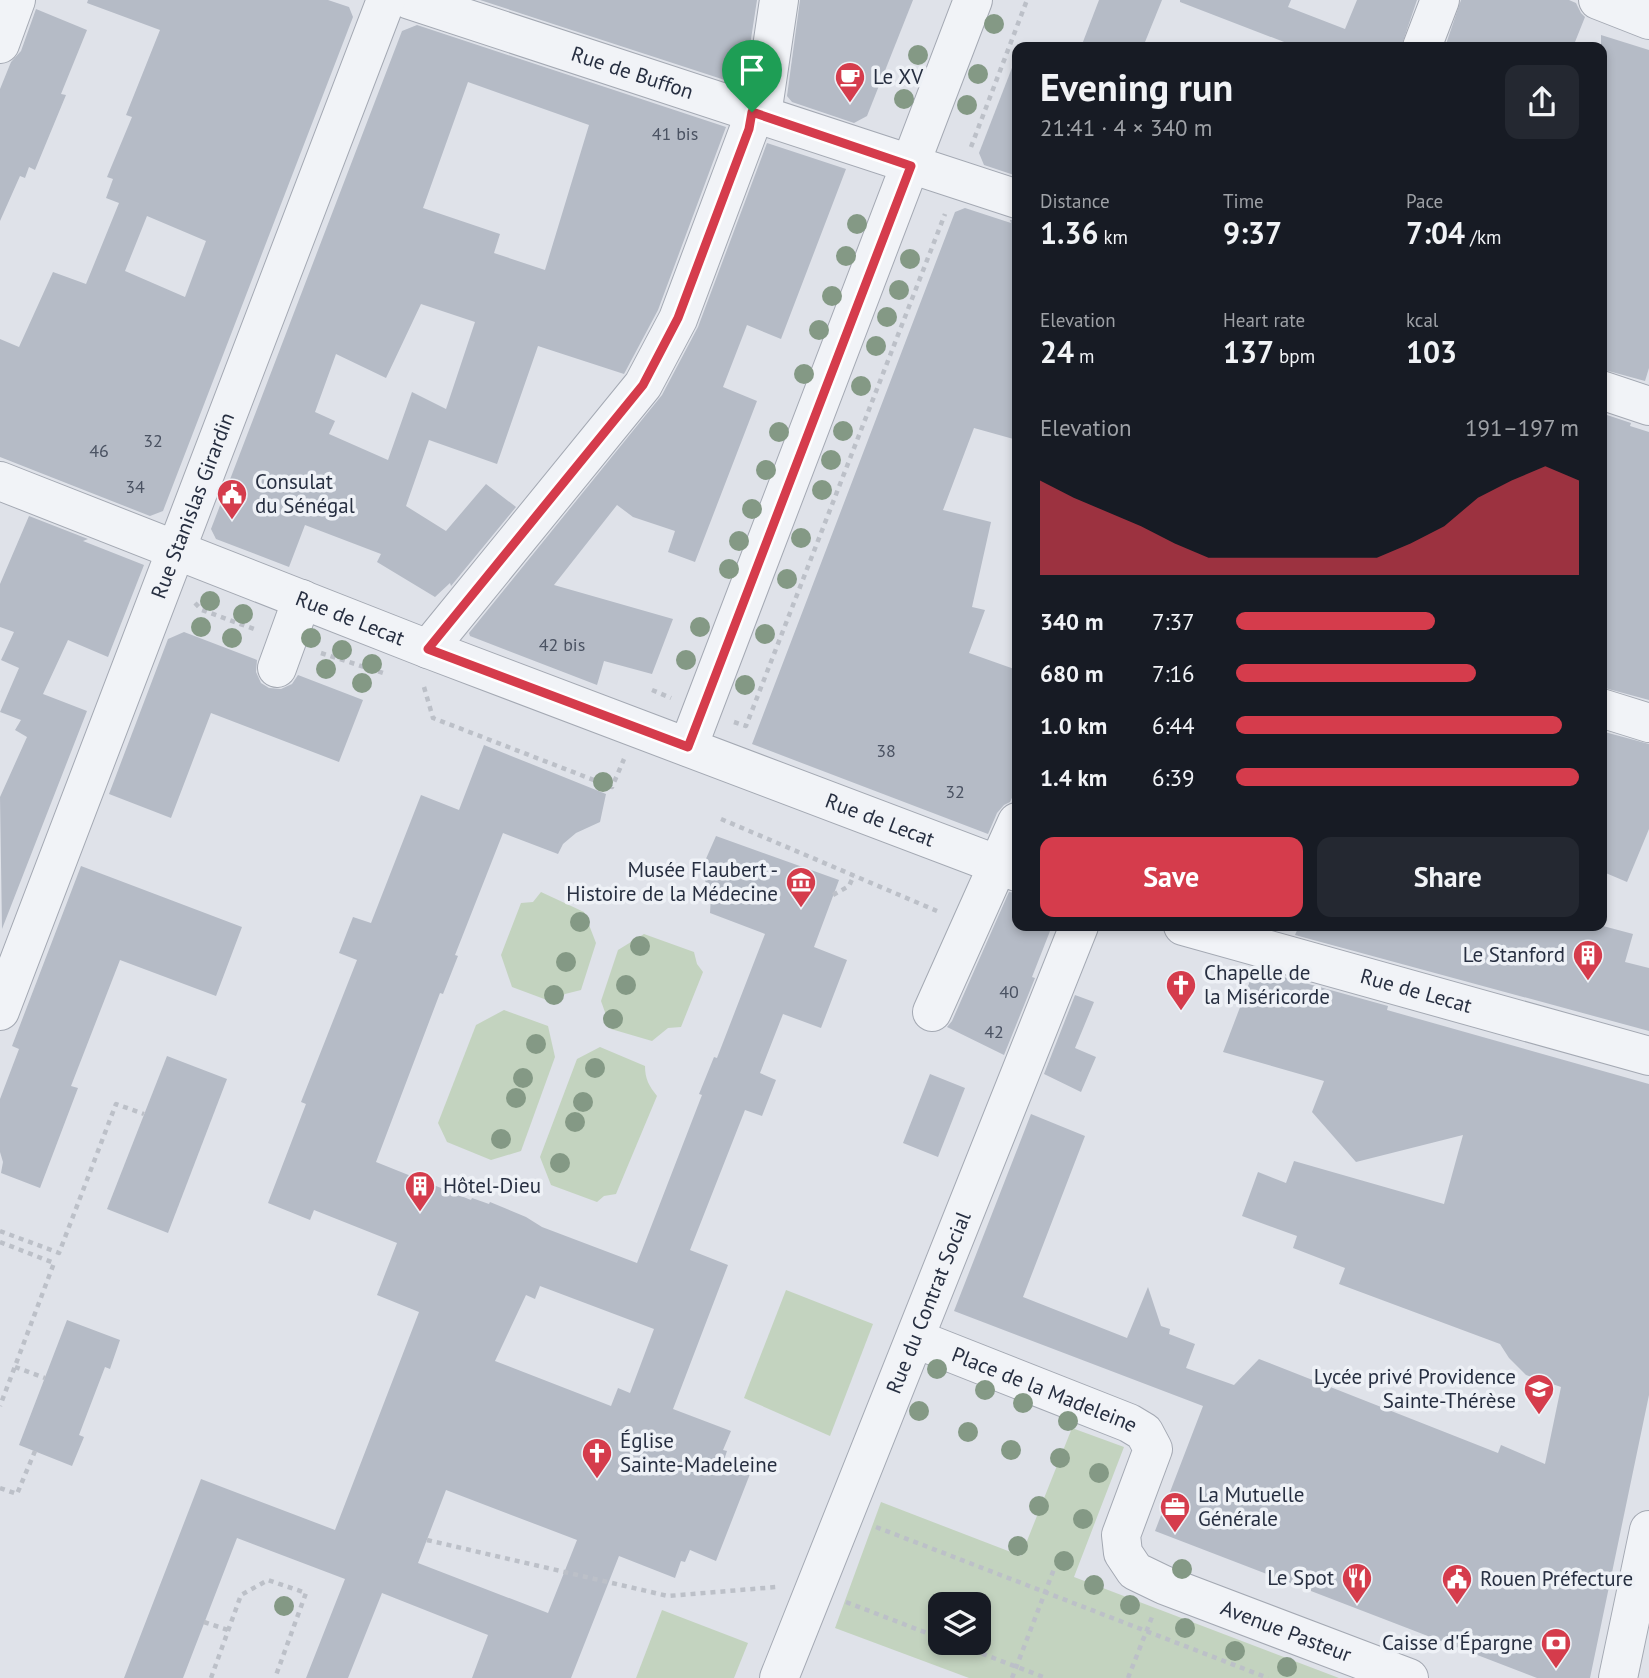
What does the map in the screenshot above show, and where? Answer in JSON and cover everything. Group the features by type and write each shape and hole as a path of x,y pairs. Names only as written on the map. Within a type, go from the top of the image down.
{"street":[{"path":"0,44 16,0"},
{"name":"Rue Stanislas Girardin","path":"0,1011 386,0"},
{"name":"Rue de Buffon","path":"410,0 1012,197"},
{"path":"426,667 643,385 678,318 757,114 779,0"},
{"path":"688,747 973,0"},
{"path":"1424,42 1440,0"},
{"path":"1598,0 1649,20"},
{"path":"1607,392 1649,406"},
{"name":"Rue de Lecat","path":"0,481 302,599 426,667 638,728 1007,868"},
{"path":"277,667 302,599"},
{"path":"1607,710 1649,723"},
{"path":"932,1012 970,925 1007,868 1012,845"},
{"name":"Rue du Contrat Social","path":"779,1678 1077,931"},
{"name":"Rue de Lecat","path":"1201,931 1649,1056"},
{"name":"Place de la Madeleine","path":"916,1339 1129,1423 1144,1432 1153,1449 1121,1535 1123,1553 1135,1571 1164,1585"},
{"path":"1618,1678 1649,1530"},
{"name":"Avenue Pasteur","path":"1164,1585 1409,1678"}],"path":[{"path":"652,690 746,726 1027,0"},
{"path":"426,667 433,718 612,787 638,728"},
{"path":"720,819 970,925"},
{"path":"833,895 849,886 854,875"},
{"path":"0,1231 59,1253 116,1104 144,1114"},
{"path":"0,1242 54,1263 0,1406"},
{"path":"15,1367 45,1378"},
{"path":"0,1488 17,1494 35,1451"},
{"path":"872,1526 1268,1678"},
{"path":"427,1540 668,1596 788,1586"},
{"path":"1012,1678 1054,1569"},
{"path":"211,1678 241,1595 268,1580 306,1593 275,1678"},
{"path":"1128,1678 1164,1585"},
{"path":"836,1600 928,1634"},
{"path":"204,1622 228,1630"},
{"path":"985,1655 1046,1678"}],"green space":[{"path":"541,892 584,912 596,943 581,990 565,994 555,1003 512,987 501,955 521,903 533,902"},
{"path":"644,934 694,952 697,964 703,972 681,1027 668,1028 652,1041 611,1029 601,1001 618,950"},
{"path":"504,1010 548,1026 555,1057 521,1151 491,1160 447,1142 438,1123 476,1025"},
{"path":"600,1047 645,1066 648,1082 657,1096 616,1194 604,1196 597,1202 551,1185 540,1157 577,1059"},
{"path":"786,1290 873,1324 830,1436 744,1398"},
{"path":"1072,1428 1124,1447 1074,1577 1339,1678 969,1678 835,1628 881,1502 1021,1556"},
{"path":"662,1610 748,1643 734,1678 636,1678"}],"building":[{"path":"88,0 328,0 349,7 353,17 163,511 150,516 0,457 0,339 19,347 53,272 86,284 119,203 106,198 113,179 107,177 132,117 126,115 160,30 87,3","holes":["147,216 206,241 185,297 125,271"]},
{"path":"480,0 757,0 745,78 737,84"},
{"path":"800,0 913,0 867,116 854,123 792,102 787,96"},
{"path":"1099,0 1162,0 1145,42 1083,42"},
{"path":"1291,0 1288,7 1345,29 1357,0 1417,0 1403,42 1284,42 1180,2"},
{"path":"1461,0 1569,0 1576,3 1585,17 1575,42 1447,42"},
{"path":"36,9 87,30 61,94 66,95 35,170 29,167 25,178 20,176 0,221 0,89 11,62 21,51"},
{"path":"417,25 726,127 658,310 624,374 538,346 497,464 429,440 406,506 446,531 486,484 516,507 451,586 450,583 435,597 377,562 381,554 305,525 289,567 216,539 211,529 402,31","holes":["468,82 589,125 545,270 494,253 500,234 423,208","421,304 475,322 446,409 412,392 388,460 329,434 335,421 315,412 336,354 386,378"]},
{"path":"1601,35 1649,50 1649,368 1645,381 1607,371 1607,42 1601,42"},
{"path":"1012,68 1012,174 984,165 979,153"},
{"path":"767,143 846,169 781,339 747,325 723,387 757,401 695,562 668,552 675,531 633,517 617,505 554,585 673,619 652,674 604,661 597,685 470,636 469,633 662,395 698,327"},
{"path":"965,208 1011,223 1012,220 1012,439 974,428 943,510 991,522 972,607 985,610 969,653 1012,668 1012,798 997,813 988,834 752,744 955,212"},
{"path":"1607,415 1649,432 1649,700 1607,689"},
{"path":"29,516 144,565 108,657 68,640 43,694 87,711 2,929 0,797 27,737 15,730 21,720 0,712 19,668 1,660 14,632 0,627 0,584"},
{"path":"184,632 257,660 256,672 261,683 269,688 281,689 292,684 298,675 363,700 339,762 211,713 171,818 109,794 168,639"},
{"path":"1607,733 1649,744 1649,829 1627,882 1607,874"},
{"name":"Hôtel-Dieu","path":"484,745 606,794 600,822 576,833 563,844 558,854 503,833 455,955 458,956 443,994 440,993 376,1162 471,1200 490,1202 542,1227 637,1263 702,1095 699,1094 714,1057 717,1058 765,934 710,913 711,896 701,870 716,836 839,880 814,947 847,960 821,1028 783,1014 760,1073 776,1080 762,1116 745,1110 690,1250 728,1265 673,1409 731,1431 723,1450 727,1451 723,1463 750,1474 716,1561 690,1550 685,1562 681,1561 675,1578 619,1556 571,1678 472,1678 488,1635 382,1593 348,1678 306,1678 345,1579 237,1538 183,1678 124,1678 201,1479 335,1530 419,1312 377,1295 397,1243 314,1210 310,1220 268,1203 306,1104 301,1102 357,960 339,953 353,917 371,923 421,795 459,810","holes":["540,1286 654,1329 630,1393 618,1388 611,1406 495,1361 526,1295 535,1299","446,1490 577,1540 548,1613 418,1563"]},
{"path":"81,866 242,927 216,996 120,960 71,1086 78,1088 40,1188 1,1173 3,1162 0,1152 0,1099 19,1049 12,1046"},
{"path":"1009,892 1012,892 1012,931 1050,931 1032,977 1035,978 1004,1055 947,1027"},
{"path":"1607,927 1633,934 1625,962 1649,968 1649,1031 1295,935 1297,931 1607,931"},
{"path":"1253,973 1278,981 1280,976 1388,1006 1387,1010 1649,1084 1649,1395 1590,1678 1537,1678 1155,1531 1203,1406 954,1311 1031,1114 1085,1136 1023,1297 1127,1338 1148,1287 1161,1326 1170,1329 1169,1334 1195,1344 1186,1368 1234,1385 1259,1359 1498,1453 1501,1445 1545,1464 1561,1387 1526,1375 1509,1358 1500,1344 1339,1284 1345,1268 1293,1248 1297,1236 1242,1216 1258,1172 1286,1183 1294,1161 1444,1204 1463,1135 1356,1162 1312,1112 1324,1081 1223,1052"},
{"path":"1075,995 1094,1002 1075,1048 1096,1057 1081,1092 1044,1074"},
{"path":"167,1056 227,1079 168,1233 107,1209"},
{"path":"930,1074 965,1088 938,1157 903,1143"},
{"path":"67,1320 120,1340 110,1369 105,1367 79,1435 84,1437 72,1466 19,1445"}],"place":[{"name":"Le XV","path":"850,104"},
{"name":"Consulat du Sénégal","path":"232,521"},
{"name":"Musée Flaubert - Histoire de la Médecine","path":"801,909"},
{"name":"Le Stanford","path":"1588,982"},
{"name":"Chapelle de la Miséricorde","path":"1181,1012"},
{"name":"Hôtel-Dieu","path":"420,1213"},
{"name":"Lycée privé Providence Sainte-Thérèse","path":"1539,1416"},
{"name":"Église Sainte-Madeleine","path":"597,1480"},
{"name":"La Mutuelle Générale","path":"1175,1534"},
{"name":"Le Spot","path":"1357,1605"},
{"name":"Rouen Préfecture","path":"1457,1606"},
{"name":"Caisse d'Épargne","path":"1556,1670"}],"route":[{"path":"752,112 911,166 688,747 428,649 643,385 678,318 749,129 752,112"}]}
